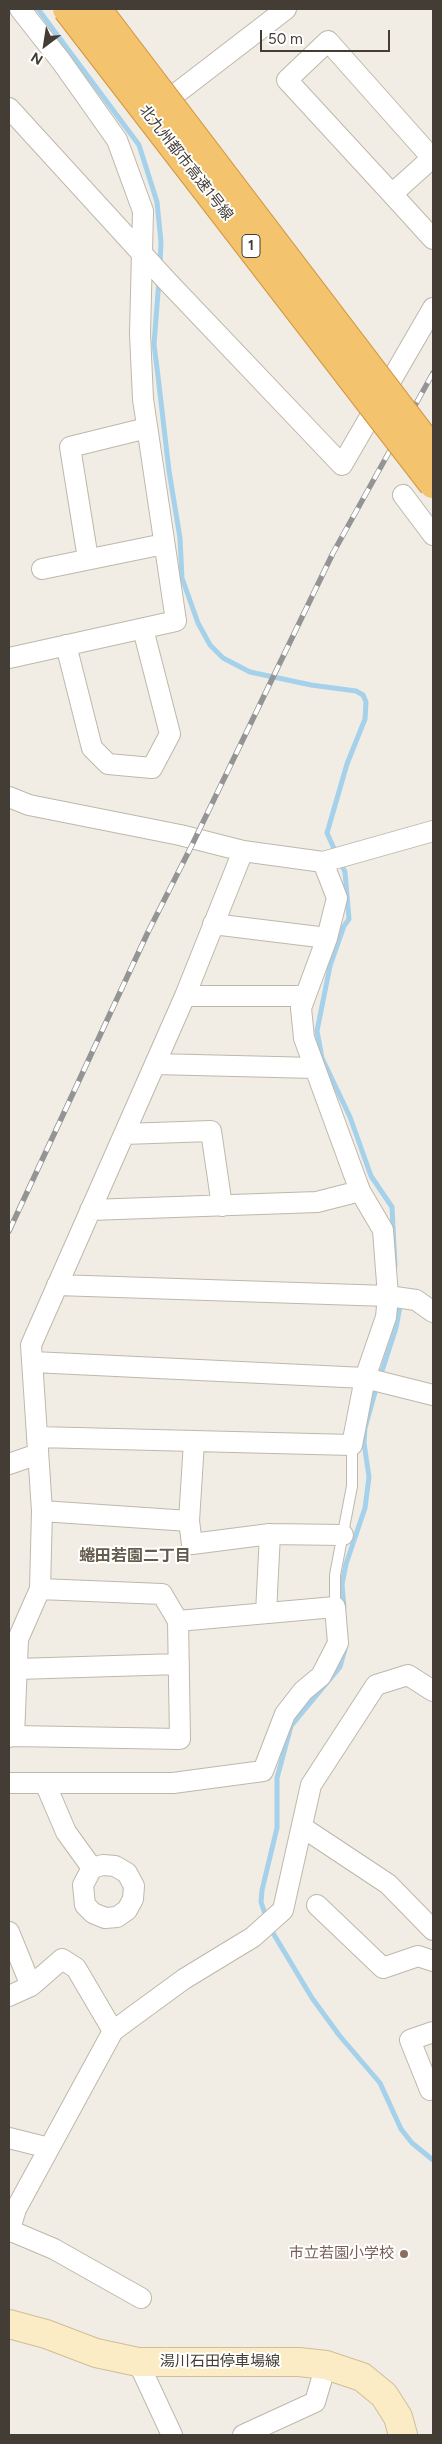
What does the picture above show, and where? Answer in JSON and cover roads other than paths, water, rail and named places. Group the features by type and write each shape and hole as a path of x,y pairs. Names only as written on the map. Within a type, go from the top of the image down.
{"highway":[{"name":"北九州都市高速1号線","path":"66,9 433,484"},
{"name":"北九州都市高速1号線","path":"97,9 433,451"}],"main road":[{"name":"湯川石田停車場線","path":"9,2324 46,2334 96,2353 138,2362 298,2362 326,2365 362,2377 384,2395 398,2417 403,2435"}],"street":[{"path":"9,658 176,622 142,400 140,252 143,211 117,140 61,61 20,9"},
{"path":"169,98 286,9"},
{"path":"392,194 432,158 328,42 287,80 433,239"},
{"path":"9,108 140,252 342,465 433,308"},
{"path":"88,559 70,447 147,428"},
{"path":"403,495 433,535"},
{"path":"42,569 164,544"},
{"path":"66,645 92,748 108,764 152,768 170,734 143,628"},
{"path":"9,798 29,805 180,835 243,852 323,862 433,831"},
{"path":"40,1589 162,1594 178,1621 180,1739 11,1737 17,1669 13,1640 40,1589 42,1511 32,1345 185,996 212,924 243,852"},
{"path":"9,1464 38,1445 194,1442 352,1445 375,1380 386,1316 399,1298 383,1230 360,1191 304,1038 301,1008 327,938 337,898 323,862"},
{"path":"212,924 327,938"},
{"path":"185,996 306,996"},
{"path":"155,1064 315,1068"},
{"path":"124,1134 211,1131 222,1206"},
{"path":"90,1210 318,1202 360,1191"},
{"path":"57,1285 399,1298 433,1312"},
{"path":"33,1362 375,1380 433,1394"},
{"path":"194,1442 189,1521 192,1544 270,1534 343,1535"},
{"path":"42,1511 189,1521"},
{"path":"266,1613 270,1534"},
{"path":"9,1784 173,1783 263,1771 285,1714 303,1691 321,1676 338,1643 335,1607 178,1621"},
{"path":"17,1669 179,1664"},
{"path":"141,2298 54,2249 9,2231 16,2208 113,2031 184,1979 253,1937 283,1910 311,1785 376,1684 408,1675 433,1691"},
{"path":"45,1783 66,1832 92,1868"},
{"path":"302,1827 388,1884 433,1930"},
{"path":"317,1905 383,1968 418,1956 433,1961"},
{"path":"9,1932 31,1986"},
{"path":"9,1996 31,1986 62,1959 76,1968 113,2031"},
{"path":"430,2090 410,2040 433,2032"},
{"path":"9,2138 49,2148"},
{"path":"138,2362 172,2435"},
{"path":"242,2435 315,2402 326,2365"}],"lane":[{"path":"335,1607 335,1575 352,1486 352,1445"}],"waterway":[{"path":"38,9 139,145 157,202 161,242 160,265"},
{"path":"159,280 154,344 169,471 180,538 182,578 198,623 210,645 223,658 250,672 311,685 356,691 363,695 366,702 365,719 347,764 327,833 336,853"},
{"path":"340,861 345,872 349,919 344,926 330,966 317,1031 322,1058 350,1117 371,1176 392,1207 395,1266"},
{"path":"380,1377 396,1328 401,1301"},
{"path":"344,1608 342,1584 346,1564 365,1508 369,1477 364,1443 365,1428 377,1385"},
{"path":"266,1917 261,1902 262,1890 277,1828 277,1778 291,1726 340,1667 345,1649"},
{"path":"270,1928 312,1998 339,2035 380,2083 401,2129 412,2143 433,2160"}],"railway":[{"path":"9,1231 148,932 333,553 433,373"}],"place":[{"name":"市立若園小学校","path":"404,2254"}],"district":[{"name":"蜷田若園二丁目","path":"135,1556"}]}
